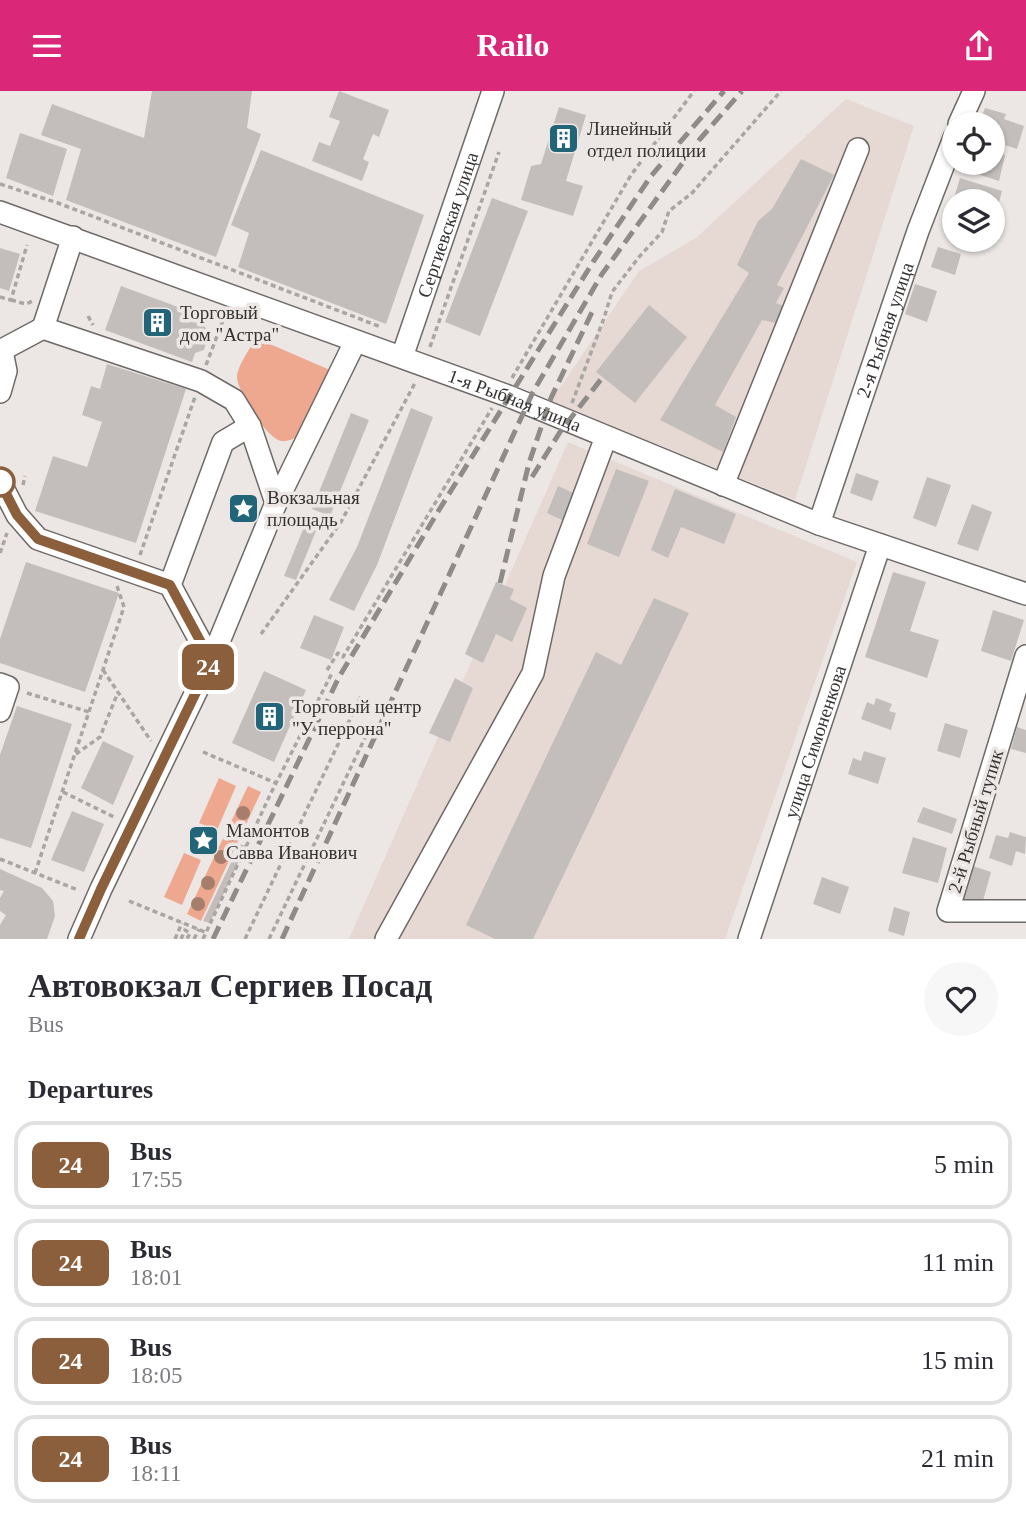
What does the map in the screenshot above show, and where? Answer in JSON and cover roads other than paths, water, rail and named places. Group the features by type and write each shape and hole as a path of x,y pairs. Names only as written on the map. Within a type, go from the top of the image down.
{"street":[{"name":"Сергиевская улица","path":"402,357 493,91"},
{"path":"964,112 974,91"},
{"path":"723,485 858,149"},
{"name":"2-я Рыбная улица","path":"820,524 918,231 942,169"},
{"name":"1-я Рыбная улица","path":"0,212 355,342 505,387 606,437 820,524 1026,594"},
{"path":"0,392 6,371 1,351 43,328 73,237"},
{"path":"43,328 201,381 234,400 250,426 276,503"},
{"path":"79,939 211,661 276,503 355,342"},
{"path":"170,585 223,442 250,426"},
{"path":"386,939 533,673 554,576 606,437"},
{"path":"0,482 17,515 38,539 170,585 211,661"},
{"name":"улица Симоненкова","path":"749,939 880,545"},
{"name":"2-й Рыбный тупик","path":"1026,656 948,911 1026,911"},
{"path":"0,711 4,685"}],"railway":[{"path":"213,939 339,677 439,510 593,262 651,176 724,91"},
{"path":"282,939 533,392 602,274 700,139 742,91"},
{"path":"500,583 529,463 551,398 594,308"},
{"path":"532,477 560,432 602,378"}],"place":[{"name":"Линейный отдел полиции","path":"564,139"},
{"name":"Торговый дом \"Астра\"","path":"157,323"},
{"name":"Вокзальная площадь","path":"244,508"},
{"name":"Торговый центр \"У перрона\"","path":"269,717"},
{"name":"Мамонтов Савва Иванович","path":"203,841"}]}
